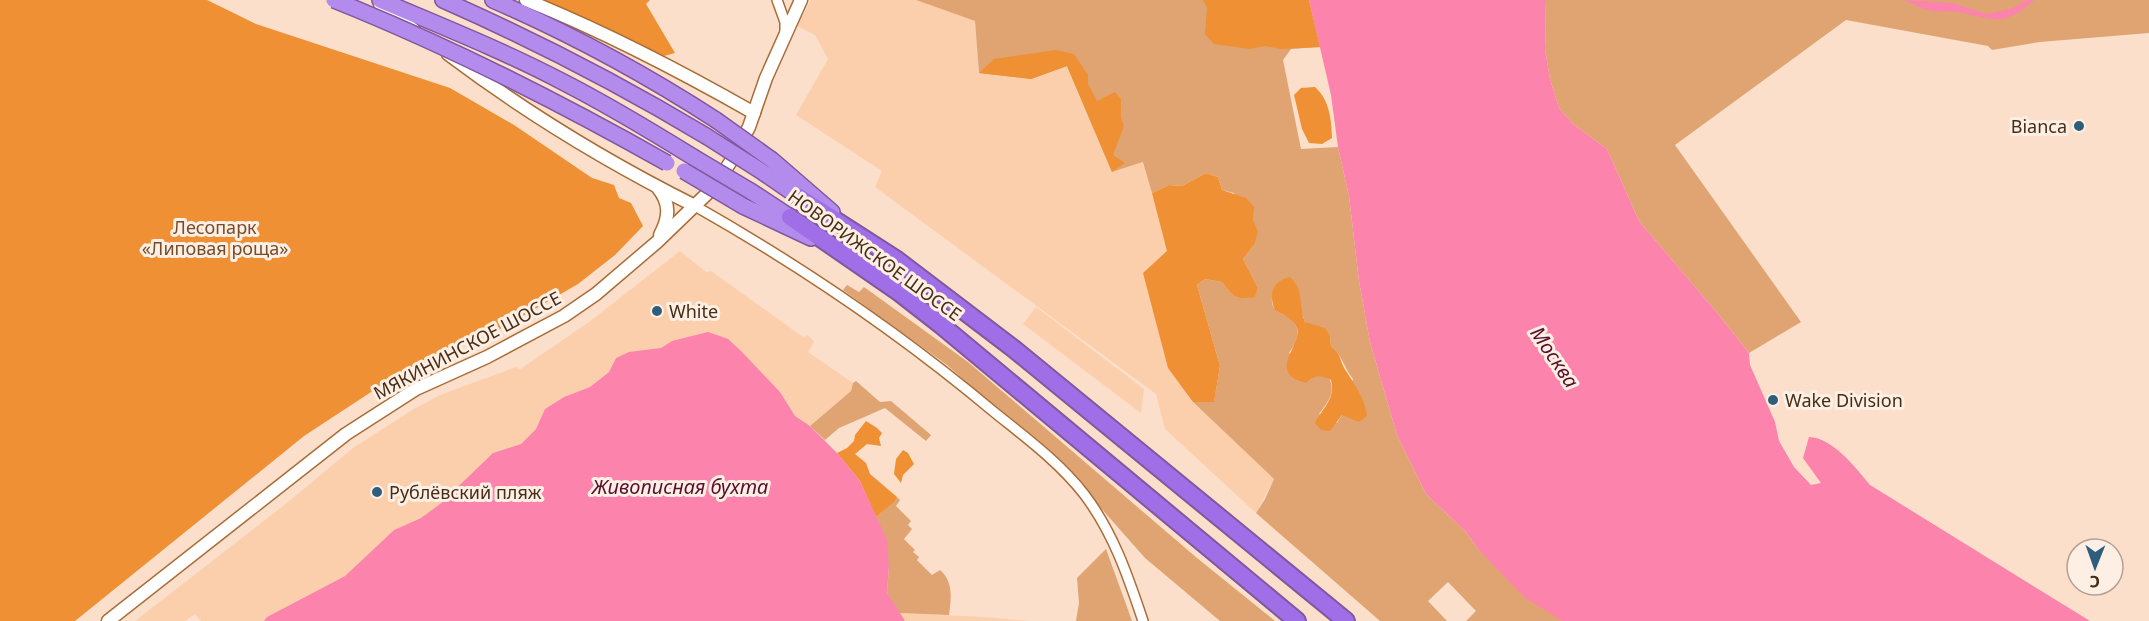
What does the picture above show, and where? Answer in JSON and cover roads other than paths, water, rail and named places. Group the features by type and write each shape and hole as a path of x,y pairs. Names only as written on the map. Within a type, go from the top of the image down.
{"highway":[{"path":"334,0 490,68 684,171 743,206 845,254"},
{"name":"НОВОРИЖСКОЕ ШОССЕ","path":"380,0 563,81 630,118 752,192 845,254 900,293 993,367 1297,621"},
{"name":"НОВОРИЖСКОЕ ШОССЕ","path":"443,0 577,62 640,96 897,260 1014,349 1346,621"},
{"path":"493,0 632,68 716,120 772,160 857,233"}],"street":[{"path":"374,0 503,95 657,187 696,206 827,286 899,336 957,381 1062,471 1083,494 1114,543 1143,621"},
{"path":"526,0 579,22 714,90 754,113"},
{"path":"777,0 786,7 799,3"},
{"path":"777,0 785,22 784,34"},
{"name":"МЯКИНИНСКОЕ ШОССЕ","path":"108,621 346,434 416,389 487,357 564,316 596,294 657,242 714,187 733,158 749,127 784,34 799,3"},
{"path":"657,187 668,208 666,224 657,242"}],"water":[{"name":"Москва","path":"1309,0 1546,0 1545,49 1550,79 1559,108 1573,124 1607,149 1639,221 1749,353 1750,365 1775,422 1779,441 1794,467 1811,485 1821,483 1803,458 1809,437 1827,442 1858,470 1870,485 2090,621 1562,621 1524,597 1478,549 1466,532 1426,494 1397,435 1370,342 1359,281 1349,196 1338,147 1331,95"},
{"path":"1904,0 1953,3 1986,14 2013,8 2026,0 2034,0 2014,15 1990,19 1958,12 1930,10"},
{"name":"Живописная бухта","path":"708,332 728,339 742,352 780,392 795,416 810,426 837,453 860,481 887,540 889,566 887,592 905,621 264,621 267,617 345,576 394,530 421,518 440,504 493,453 521,444 536,429 545,409 564,397 590,387 609,372 616,358 629,352 661,348 672,341"}],"place":[{"name":"Bianca","path":"2079,126"},
{"name":"White","path":"657,311"},
{"name":"Wake Division","path":"1773,400"},
{"name":"Рублёвский пляж","path":"377,492"}],"park label":[{"name":"Лесопарк «Липовая роща»","path":"215,237"}]}
